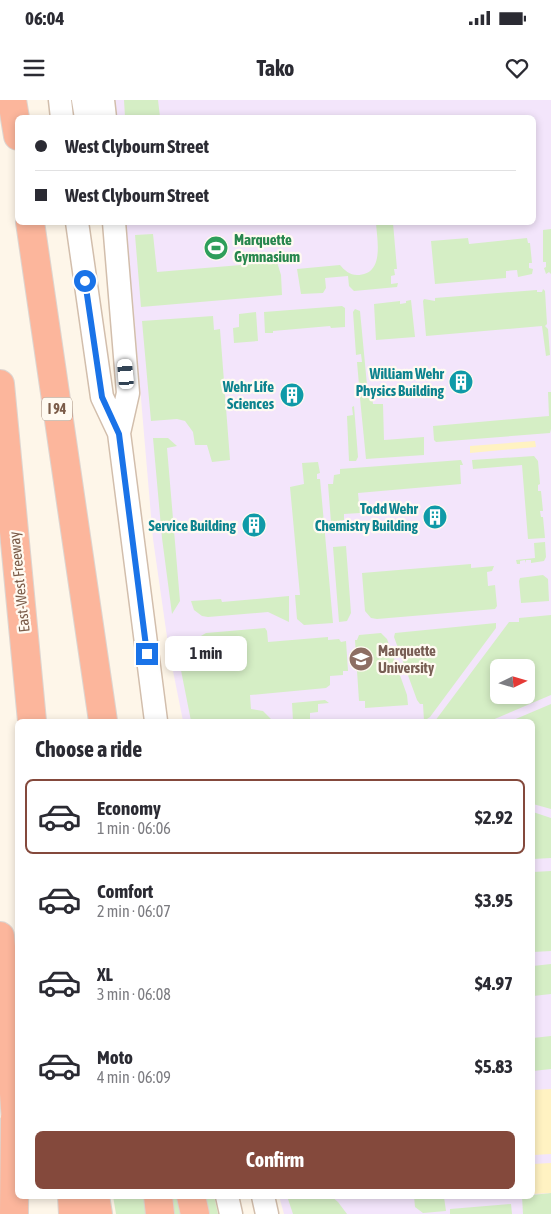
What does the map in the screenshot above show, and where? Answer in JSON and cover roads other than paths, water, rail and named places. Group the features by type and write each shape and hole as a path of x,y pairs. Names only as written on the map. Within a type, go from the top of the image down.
{"highway":[{"path":"12,100 15,118"},
{"name":"I 94","path":"30,225 84,595 96,719"},
{"name":"East-West Freeway","path":"0,384 32,719"},
{"path":"84,595 103,719"},
{"path":"0,936 12,1065 11,1121 14,1214"},
{"path":"25,1199 27,1214"},
{"path":"72,1199 73,1214"},
{"path":"96,1199 98,1214"},
{"path":"158,1199 160,1214"},
{"path":"192,1199 196,1214"}],"street":[{"path":"60,100 62,115"},
{"path":"83,100 86,115"},
{"path":"103,100 105,115"},
{"path":"77,225 102,397 119,434 156,719"},
{"path":"110,225 116,250"},
{"path":"114,225 128,393 119,434"},
{"path":"228,1199 231,1214"},
{"path":"264,1199 267,1214"}],"place":[{"name":"Marquette Gymnasium","path":"216,248"},
{"name":"William Wehr Physics Building","path":"461,382"},
{"name":"Wehr Life Sciences","path":"292,395"},
{"name":"Todd Wehr Chemistry Building","path":"435,517"},
{"name":"Service Building","path":"254,525"},
{"name":"Marquette University","path":"361,659"}]}
